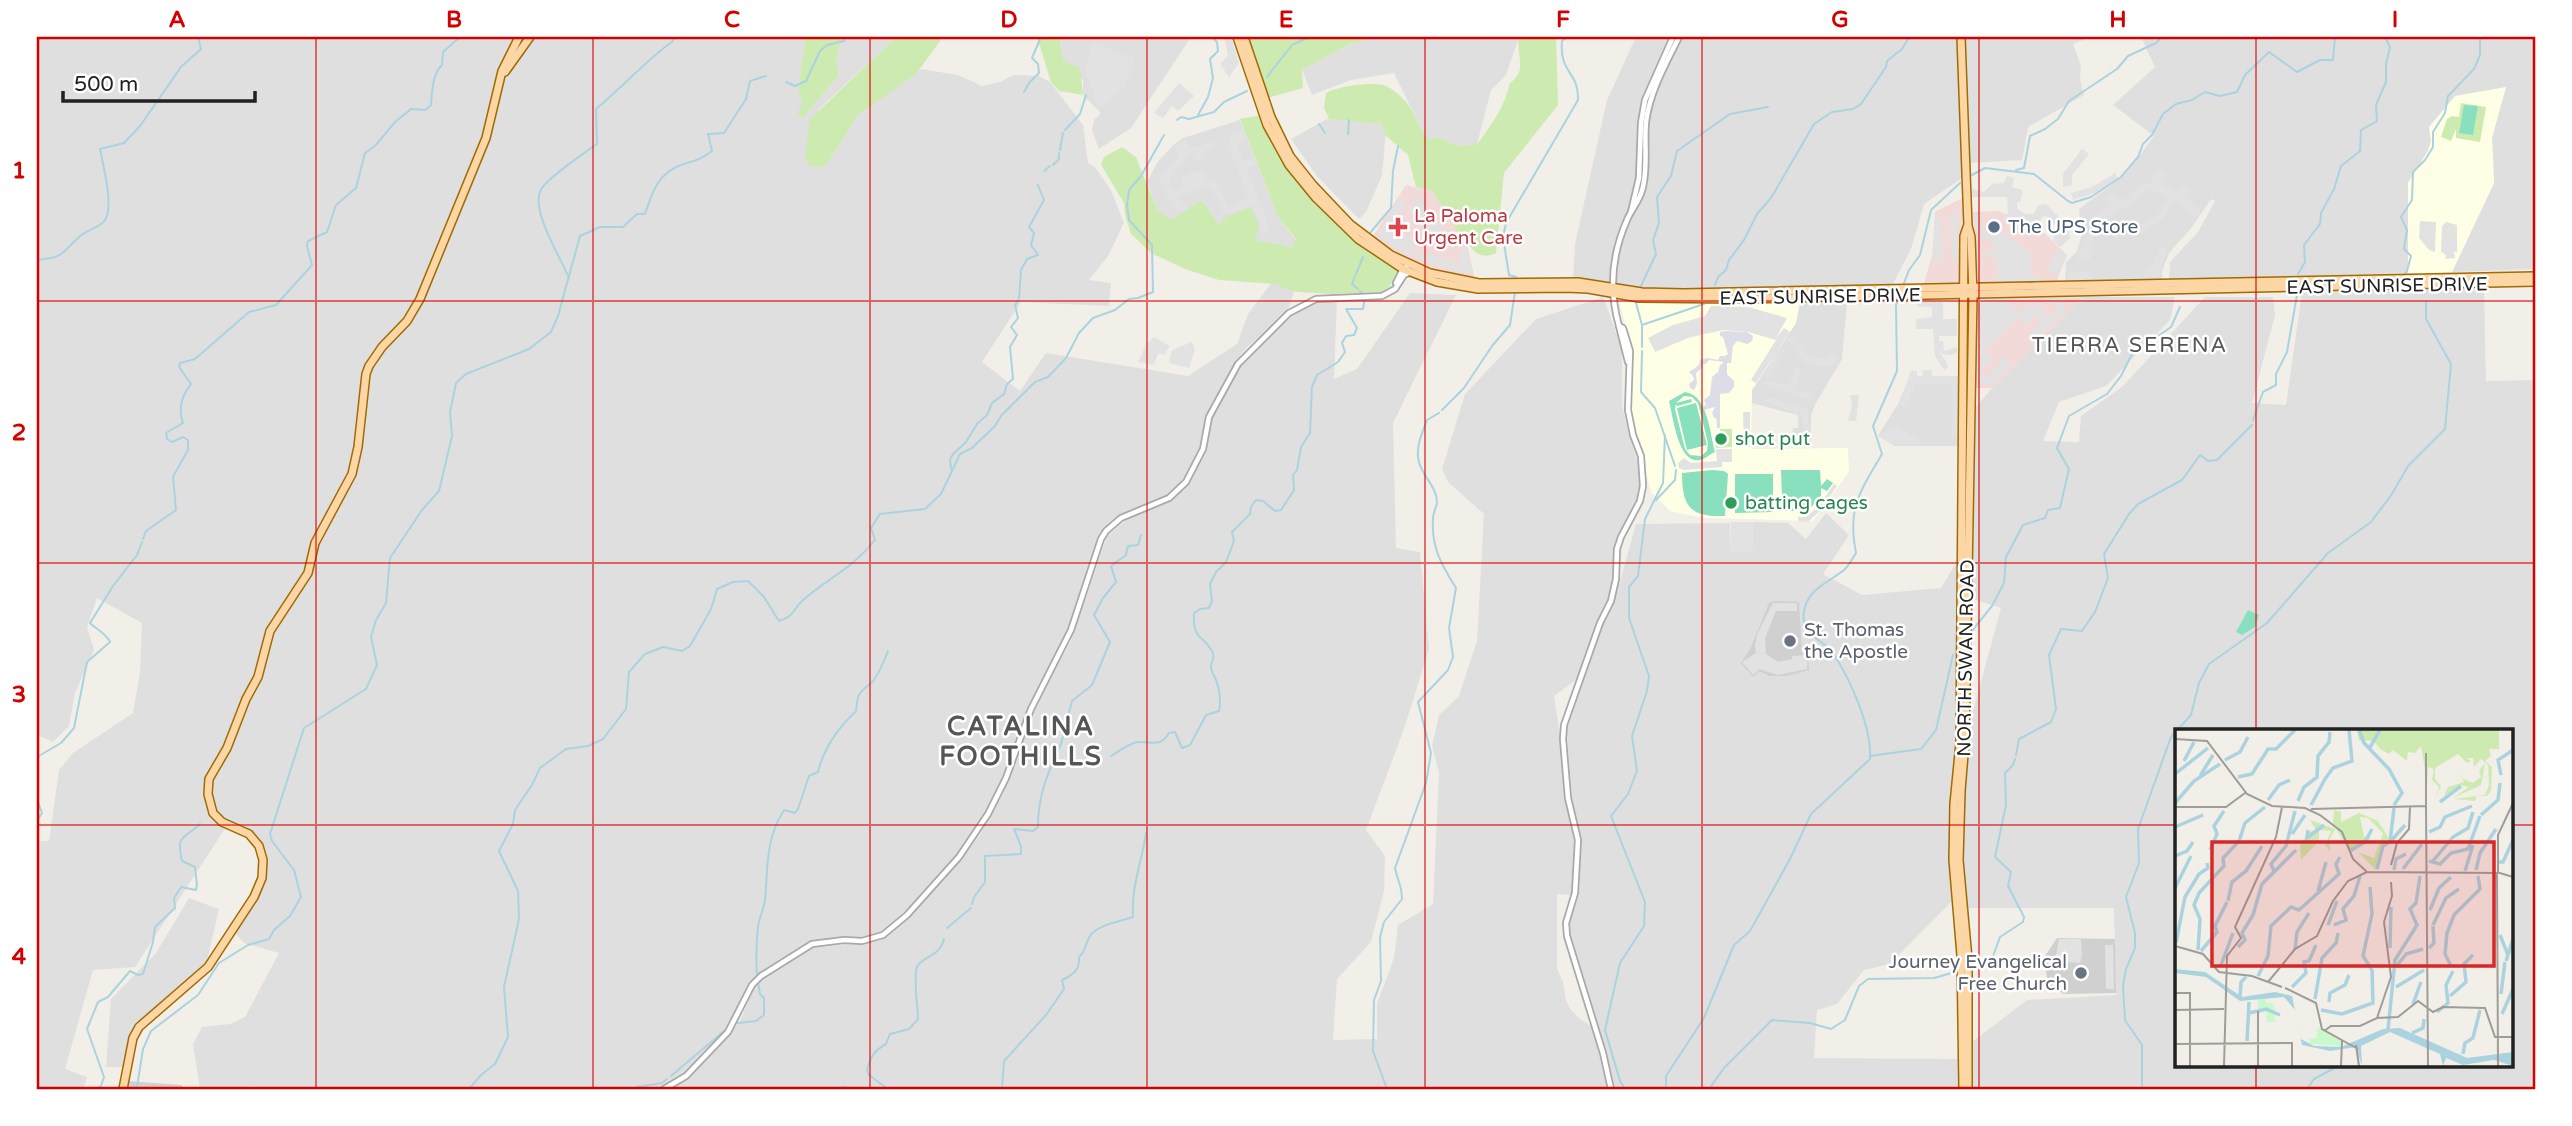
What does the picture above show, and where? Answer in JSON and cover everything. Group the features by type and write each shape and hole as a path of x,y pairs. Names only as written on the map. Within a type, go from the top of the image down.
{"main road":[{"path":"123,1089 133,1038 139,1027 208,967 254,897 262,878 263,860 259,846 249,834 222,822 213,813 208,794 209,779 227,748 246,699 258,677 270,631 308,573 315,543 352,474 357,456 366,374 374,358 407,321 420,299 485,138 499,81 519,37"},
{"path":"499,81 530,37"},
{"name":"EAST SUNRISE DRIVE","path":"1237,37 1262,113 1278,147 1302,182 1348,226 1408,269 1448,285 1657,293 2504,283 2535,279"},
{"name":"EAST SUNRISE DRIVE","path":"1244,37 1271,117 1286,148 1306,177 1348,226"},
{"name":"NORTH SWAN ROAD","path":"1961,37 1968,226 1964,236 1969,291 1965,742 1959,860 1968,959 1968,1089"},
{"name":"EAST SUNRISE DRIVE","path":"1969,291 2535,279"},
{"name":"NORTH SWAN ROAD","path":"1962,1089 1961,955 1953,860 1965,570"}],"street":[{"path":"1628,362 1614,290 1616,251 1639,178 1641,123 1645,100 1674,37"},
{"path":"1630,212 1639,200 1644,179 1646,124 1650,102 1679,37"},
{"path":"664,1089 686,1076 729,1032 752,985 761,976 812,944 869,940 883,935 897,925 947,871 972,841 995,801 1031,709 1063,648 1106,531 1121,518 1169,498 1185,482 1203,449 1209,416 1238,363 1289,313 1315,299 1364,297 1388,290 1408,269"},
{"path":"1611,1089 1600,1041 1567,936 1567,916 1575,893 1578,840 1568,798 1563,733 1576,689 1614,592 1617,549 1642,495 1643,466 1628,410 1630,351 1623,328 1619,326"},
{"path":"1623,340 1630,351"}],"shaded area":[{"path":"37,37 516,37 501,68 482,143 415,302 401,325 374,353 364,371 354,459 349,474 313,542 302,578 263,640 258,670 234,726 206,778 208,812 213,819 226,827 135,967 93,970 65,1069 87,1077 83,1089 37,1089 37,841 49,841 59,770 73,753 133,713 140,672 142,623 97,598 87,627 94,650 75,693 69,726 53,742 37,735"},
{"path":"533,37 805,37 798,93 803,103 803,118 839,75 836,61 842,37 896,37 819,109 811,167 820,168 828,163 858,115 921,69 958,75 982,86 1014,75 1039,76 1050,82 1083,125 1088,163 1095,167 1111,190 1124,223 1108,256 1089,280 1111,283 1109,306 1021,302 982,362 1020,391 1046,353 1188,376 1237,344 1248,314 1272,282 1297,282 1289,307 1273,327 1247,347 1235,362 1208,414 1198,452 1182,482 1172,493 1113,519 1101,532 1062,646 1028,709 996,794 976,829 944,871 884,932 869,938 826,939 810,943 762,972 750,985 727,1031 676,1081 658,1089 254,1089 250,1086 247,1089 200,1089 193,1044 202,1027 230,1024 245,1017 279,953 244,943 234,932 258,895 265,876 260,842 256,836 221,817 214,808 211,795 212,777 237,731 270,638 297,596 319,544 359,466 373,362 401,333 419,308 490,132 504,78"},
{"path":"1061,37 1191,37 1131,128 1099,149 1092,130 1094,120 1101,113 1083,95 1083,80 1064,61 1060,47"},
{"path":"1224,37 1231,37 1239,63 1229,77 1220,64 1228,55"},
{"path":"1370,37 1519,37 1506,75 1491,90 1477,144 1459,146 1436,137 1430,140 1425,136 1394,73 1351,80 1312,95 1302,70 1350,44"},
{"path":"1636,37 1957,37 1962,178 1924,204 1911,249 1891,288 1658,290 1573,280 1575,244 1607,100"},
{"path":"1965,37 2090,37 2073,44 2081,66 2080,79 2084,95 2028,127 2022,160 1969,163"},
{"path":"2141,37 2535,37 2535,269 2452,272 2494,183 2492,138 2505,87 2431,142 2408,183 2408,273 2169,280 2170,262 2198,232 2215,201 2211,199 2192,227 2169,253 2162,271 2162,280 2065,281 2066,262 2077,251 2082,234 2079,209 2125,175 2154,136 2113,105 2155,67"},
{"path":"1092,43 1135,58 1125,87 1100,108 1093,100 1095,94 1085,69"},
{"path":"1179,83 1194,96 1178,111 1172,106 1163,118 1154,113"},
{"path":"2506,87 2492,138 2494,183 2452,272 2408,273 2408,183 2428,151 2431,142 2429,127 2455,96"},
{"path":"1327,119 1382,123 1386,130 1382,175 1366,212 1359,219 1317,176 1291,139"},
{"path":"1240,120 1278,217 1296,240 1291,248 1256,241 1219,225 1202,200 1171,221 1157,209 1147,182 1157,163 1173,145 1183,138"},
{"path":"1243,129 1247,138 1237,143 1244,162 1254,159 1256,164 1247,168 1270,229 1267,232 1262,230 1252,205 1228,215 1224,213 1212,189 1201,188 1177,198 1188,207 1181,213 1173,208 1160,182 1160,178 1179,155 1174,146 1186,140 1190,148 1213,141 1216,148 1204,150 1206,158 1197,162 1193,155 1186,159 1169,180 1174,191 1184,187 1180,178 1192,172 1206,172 1206,180 1219,186 1228,206 1248,197 1227,143 1231,141 1230,134"},
{"path":"2082,149 2089,154 2072,175 2072,185 2063,187 2063,174"},
{"path":"2158,169 2167,173 2162,184 2178,193 2183,185 2192,190 2187,198 2202,213 2195,219 2176,201 2163,219 2141,234 2137,228 2159,213 2170,198 2151,190 2104,218 2103,224 2116,229 2114,232 2119,234 2118,239 2097,229 2099,225 2094,225 2095,216 2110,204 2105,197 2114,192 2119,200 2125,198 2141,185 2151,182"},
{"path":"2115,173 2118,178 2097,192 2073,200 2071,193 2092,187"},
{"path":"2007,176 2014,178 2012,187 2023,190 2020,202 2017,202 2017,209 2026,214 2034,214 2038,205 2046,204 2067,225 2070,238 2063,245 2060,247 2053,240 2059,229 2045,215 2038,222 2023,222 2019,228 2003,220 2008,212 2007,197 1972,197 1972,189 1984,192 1992,184 2004,183"},
{"path":"1406,185 1432,191 1468,248 1475,281 1445,275 1415,264 1371,239"},
{"path":"1419,197 1453,245 1447,249 1433,230 1426,234 1408,208 1416,203 1414,200"},
{"path":"1963,198 1961,285 1923,287 1933,252 1935,212"},
{"path":"1399,199 1406,203 1390,227 1402,237 1404,234 1417,242 1409,255 1377,237"},
{"path":"1955,210 1958,260 1952,258 1950,216"},
{"path":"1999,211 2024,223 2034,223 2067,255 2057,283 1978,283 1973,212"},
{"path":"1974,215 1981,215 1981,228 2007,235 2030,254 2031,276 2039,276 2039,281 1998,282 1997,259 1988,255 1976,255 1993,252 1993,240 1978,239"},
{"path":"1935,216 1941,218 1943,258 1932,259"},
{"path":"2420,221 2436,222 2435,252 2429,250 2419,238"},
{"path":"2446,222 2457,225 2455,258 2445,259 2446,255 2441,252 2442,226"},
{"path":"2089,231 2095,235 2090,248 2093,254 2090,261 2086,258 2084,261 2077,259"},
{"path":"2161,247 2168,251 2162,262 2160,277 2143,277 2146,270 2150,270"},
{"path":"1466,248 1473,272 1463,273 1415,258 1418,251 1460,264 1459,250"},
{"path":"2060,248 2067,255 2060,273 2052,273 2047,269 2052,263 2051,258"},
{"path":"2091,271 2092,279 2069,280 2069,272"},
{"path":"2468,289 2484,292 2486,381 2535,380 2535,1089 1972,1089 1972,1042 2027,1000 2116,995 2114,908 1965,908 1962,846 1973,711 2001,608 1970,598 1975,408 2083,297 2175,297 2170,320 2106,386 2059,402 2043,441 2079,442 2081,416 2122,387 2205,297 2273,297 2275,315 2252,403 2286,405 2302,292"},
{"path":"1410,293 1456,295 1393,423 1396,548 1420,552 1429,649 1404,729 1366,830 1385,856 1384,891 1371,942 1337,979 1333,1040 1377,1039 1377,1004 1394,958 1398,925 1433,904 1439,773 1432,746 1439,715 1459,696 1477,641 1484,514 1448,482 1442,469 1465,394 1536,319 1603,297 1622,349 1622,405 1639,466 1640,486 1635,506 1618,538 1610,595 1577,679 1554,696 1563,755 1565,799 1576,848 1572,895 1557,894 1557,969 1570,1009 1591,1026 1603,1060 1608,1089 669,1089 689,1076 731,1033 741,1019 753,990 762,979 813,948 878,941 895,930 957,864 980,835 1003,794 1036,704 1071,641 1107,536 1130,517 1168,502 1189,483 1207,448 1211,420 1245,359 1303,306 1337,299 1334,379 1357,369"},
{"path":"2083,297 1992,388 1974,388 1976,307 1985,299"},
{"path":"2050,298 2064,299 2065,311 2034,341 2028,335 2042,321 2036,315 2026,325 2018,318 1984,351 1992,359 1982,369 1982,374 1987,378 2001,363 1999,360 2003,356 2011,364 1990,386 1982,384 1977,379 1977,363 1983,358 1977,351 1979,305 1985,301 2005,300 2018,313 2027,305 2031,308 2037,304 2050,317 2059,307 2050,302"},
{"path":"1619,300 1707,304 1800,302 1796,323 1752,390 1751,449 1848,448 1849,472 1813,521 1704,518 1670,511 1651,492 1630,408 1633,355"},
{"path":"1800,302 1847,302 1842,359 1811,415 1811,441 1792,441 1793,428 1798,428 1798,415 1751,403 1752,390 1796,322"},
{"path":"1917,302 1943,303 1943,319 1957,319 1957,336 1939,336 1939,341 1943,341 1944,351 1957,347 1957,353 1951,355 1939,351 1947,363 1948,367 1944,370 1935,356 1933,329 1916,329 1916,319 1932,317 1932,307 1917,306"},
{"path":"1711,306 1748,307 1787,318 1776,338 1784,328 1790,332 1779,348 1785,351 1769,378 1763,376 1773,357 1756,383 1751,380 1776,340 1748,332 1724,330 1709,333 1688,338 1655,352 1648,338 1673,325 1705,316"},
{"path":"1720,332 1747,332 1753,336 1752,341 1747,344 1737,341 1733,346 1731,363 1727,363 1727,374 1734,381 1734,387 1729,393 1720,394 1720,428 1717,428 1716,418 1712,413 1715,407 1704,410 1703,406 1706,405 1704,400 1710,395 1712,377 1724,362 1709,360 1703,364 1696,373 1697,384 1694,390 1690,388 1689,384 1694,380 1689,372 1699,365 1700,360 1707,358 1718,360 1720,356 1728,354 1723,337 1720,336"},
{"path":"1795,335 1807,355 1825,359 1833,355 1839,359 1833,366 1815,366 1803,362 1787,339"},
{"path":"1154,337 1170,346 1164,355 1158,353 1154,365 1138,362 1146,344"},
{"path":"1192,342 1195,349 1189,368 1169,363 1172,350"},
{"path":"1795,367 1801,370 1796,389 1814,395 1812,401 1762,384 1771,380 1789,386"},
{"path":"1923,370 1932,370 1932,376 1956,376 1958,379 1957,438 1951,438 1951,384 1916,384 1906,408 1899,405 1911,371 1917,371 1917,376 1922,376"},
{"path":"1910,376 1962,376 1962,446 1895,446 1878,436 1898,404"},
{"path":"1850,395 1859,395 1856,421 1848,421 1852,405"},
{"path":"1769,397 1808,409 1808,430 1803,429 1803,415 1767,403"},
{"path":"1743,412 1750,412 1750,447 1744,447"},
{"path":"1890,425 1920,439 1920,445 1896,445 1881,437"},
{"path":"1716,449 1732,449 1732,462 1722,462 1722,467 1684,470 1679,468 1678,463 1684,458 1691,463 1717,461"},
{"path":"1834,484 1837,486 1820,511 1808,522 1798,521 1798,517 1806,517 1818,507"},
{"path":"1826,513 1849,535 1823,574 1862,595 1941,588 1954,566 1960,567 1956,750 1951,797 1950,861 1953,900 1890,964 1864,970 1837,1004 1817,1010 1814,1058 1959,1059 1960,1089 1615,1089 1569,930 1569,917 1578,898 1581,852 1573,810 1567,734 1568,723 1590,656 1617,592 1636,524 1730,523 1730,552 1752,551 1753,522 1788,523 1806,539"},
{"path":"1731,522 1753,522 1752,552 1730,552"},
{"path":"1799,602 1802,653 1808,654 1809,670 1787,676 1769,676 1759,671 1753,677 1741,663 1751,647 1769,603"},
{"path":"1773,603 1797,603 1797,611 1776,611 1765,638 1766,654 1778,662 1792,659 1792,656 1808,655 1807,669 1778,675 1759,669 1753,675 1742,662 1756,653 1757,635"},
{"path":"189,898 219,909 206,965 135,1027 127,1047 125,1067 106,1067 111,999 156,953"},
{"name":"Journey Evangelical Free Church","path":"2057,938 2115,939 2116,993 2064,994 2049,986 2043,959"},
{"path":"2059,939 2081,939 2080,963 2055,961"},
{"path":"2105,945 2113,945 2114,989 2106,989"},
{"path":"127,1081 182,1085 182,1089 126,1089"}],"green space":[{"path":"805,37 842,37 836,61 839,75 803,118 797,113 803,103 798,93"},
{"path":"896,37 943,37 916,74 858,115 828,163 820,168 811,167 805,159 810,119"},
{"path":"1037,37 1061,37 1060,47 1064,61 1080,68 1083,95 1059,91 1051,82"},
{"path":"1246,37 1370,37 1350,44 1302,70 1303,88 1267,98"},
{"path":"1519,37 1556,37 1558,105 1504,173 1496,253 1486,256 1474,251 1467,238 1457,231 1432,191 1416,187 1408,155 1385,135 1382,124 1329,119 1324,108 1326,93 1356,85 1386,86 1408,104 1430,140 1436,137 1459,146 1477,144 1497,115 1510,83 1519,73"},
{"path":"2461,103 2486,107 2480,142 2456,138 2456,129 2451,141 2441,137 2447,119 2452,116 2459,117"},
{"path":"2464,105 2478,106 2473,135 2459,133"},
{"path":"1261,115 1346,228 1400,271 1382,292 1297,292 1274,284 1219,280 1185,269 1151,253 1131,234 1124,203 1101,165 1104,157 1122,147 1136,157 1157,209 1171,220 1202,200 1219,225 1226,217 1251,207 1259,226 1256,241 1291,248 1296,239 1278,217 1240,119"},
{"path":"1685,392 1699,400 1707,416 1715,452 1700,460 1693,460 1686,455 1678,438 1669,401","holes":["1684,396 1692,397 1698,403 1708,443 1707,451 1701,456 1690,455 1685,449 1675,409 1676,404 1677,406 1692,402 1691,399 1676,403"]},
{"path":"1696,403 1707,445 1687,450 1677,408"},
{"path":"1720,429 1732,429 1732,447 1716,448 1713,436 1720,436"},
{"path":"1712,470 1728,474 1725,516 1696,512 1684,495 1682,473"},
{"path":"1781,470 1820,470 1821,486 1827,479 1833,483 1827,491 1821,488 1821,496 1808,511 1784,511"},
{"path":"1735,474 1773,474 1773,512 1735,513"},
{"path":"2248,610 2259,615 2255,627 2242,635 2236,632"}],"waterway":[{"path":"37,260 61,254 81,235 105,220 108,196 100,149 124,143 140,126 181,67 201,49 198,37"},
{"path":"569,278 542,220 539,207 542,188 597,144 596,109 673,41 674,37"},
{"path":"786,82 795,86 806,81 820,51 827,45 844,41 844,37"},
{"path":"1024,92 1039,73 1038,64 1032,58 1041,37"},
{"path":"1198,115 1208,97 1213,78 1210,59 1218,51 1217,42 1212,37"},
{"path":"1267,77 1292,45 1309,37"},
{"path":"1516,277 1509,275 1503,237 1506,223 1578,100 1576,83 1563,60 1562,41 1567,37"},
{"path":"1715,285 1757,214 1771,198 1814,124 1832,112 1853,109 1861,104 1886,67 1887,61 1902,49 1909,37"},
{"path":"2016,170 2024,168 2030,136 2058,119 2069,101 2117,69 2128,56 2156,43 2162,37"},
{"path":"1972,175 1985,168 2034,174 2072,203 2091,197 2121,177 2138,157 2143,144 2152,135 2163,114 2176,104 2192,100 2205,92 2220,96 2237,92 2245,75 2269,52 2297,72 2320,60 2333,60 2335,37"},
{"path":"2298,274 2305,262 2304,245 2320,224 2321,213 2334,189 2341,166 2360,151 2361,130 2377,121 2376,105 2386,82 2390,47 2385,37"},
{"path":"2404,275 2411,256 2404,249 2407,230 2401,217 2412,200 2413,172 2433,147 2433,132 2445,113 2448,96 2474,69 2480,55 2480,37"},
{"path":"143,539 146,531 176,510 173,477 188,450 188,440 183,437 172,442 167,439 166,433 183,423 182,402 191,384 179,367 180,363 195,359 249,312 276,305 312,265 308,241 327,232 336,205 356,188 365,153 411,109 425,110 431,105 433,84 442,65 443,52 459,38"},
{"path":"135,1089 143,1049 151,1031 198,995 219,963 248,945 269,939 274,930 290,916 301,897 294,870 272,841 270,834 304,728 366,689 377,665 371,637 376,620 386,603 390,558 422,510 439,491 452,436 450,412 456,383 466,374 529,349 551,332 580,236 600,227 623,227 637,214 645,214 661,178 673,169 700,159 712,151 708,134 724,133 746,99 750,81 766,76"},
{"path":"1177,120 1214,112 1224,102 1247,91"},
{"path":"1065,130 1080,114 1086,95"},
{"path":"1641,286 1656,254 1653,240 1659,223 1657,197 1671,176 1677,151 1730,114 1768,107"},
{"path":"1348,134 1349,120"},
{"path":"1319,124 1325,133"},
{"path":"1060,150 1063,133"},
{"path":"469,1089 495,1064 508,1037 504,987 519,919 518,891 499,851 513,824 515,810 540,768 566,749 588,746 603,739 626,709 629,672 645,654 663,647 682,651 690,646 711,609 717,589 733,582 748,581 764,597 779,621 788,617 812,592 849,566 875,540 871,528 880,514 925,509 941,494 960,454 972,448 995,426 1001,416 1035,382 1048,377 1066,358 1079,333 1093,318 1115,310 1129,299 1153,292 1152,245 1129,220 1127,205 1129,190 1141,176 1164,135"},
{"path":"1370,233 1391,208 1393,171 1398,146"},
{"path":"1053,165 1059,159 1059,153"},
{"path":"1044,171 1050,166"},
{"path":"1904,283 1909,270 1920,255 1931,210 1960,183"},
{"path":"951,469 950,460 953,454 966,442 977,424 987,415 992,403 1004,394 1007,384 1013,379 1010,347 1017,335 1011,327 1018,318 1015,305 1019,299 1021,270 1027,259 1038,255 1031,245 1034,233 1029,227 1044,200 1038,185"},
{"path":"1356,274 1363,257"},
{"path":"1355,276 1352,284 1358,289"},
{"path":"1360,291 1365,295"},
{"path":"1442,410 1464,388 1492,346 1510,325 1515,292"},
{"path":"2253,420 2263,392 2276,385 2276,374 2287,352 2297,295"},
{"path":"1111,756 1131,744 1159,742 1169,733 1175,732 1182,748 1190,745 1206,715 1219,711 1219,690 1211,667 1213,654 1195,629 1194,613 1209,608 1212,601 1210,584 1216,572 1226,562 1234,541 1232,532 1250,514 1256,500 1263,501 1275,511 1281,510 1294,490 1293,475 1297,470 1301,447 1310,433 1312,387 1317,375 1338,362 1345,352 1342,343 1346,336 1354,335 1357,328 1346,309 1363,309 1365,298"},
{"path":"1666,1089 1666,1076 1704,1018 1734,945 1750,931 1790,859 1811,814 1870,759 1864,718 1853,690 1833,653 1805,626 1804,612 1814,592 1846,568 1856,553 1854,511 1857,500 1882,454 1873,426 1897,371 1898,300"},
{"path":"2178,729 2191,715 2199,683 2209,664 2267,623 2328,553 2371,522 2408,466 2445,429 2451,364 2426,319 2426,301"},
{"path":"1636,303 1642,325 1642,347"},
{"path":"1642,325 1704,304"},
{"path":"1971,632 1992,606 2004,583 2006,557 2023,525 2045,518 2048,510 2060,508 2069,469 2057,448 2069,416 2107,394 2121,376 2132,354 2171,327 2180,307"},
{"path":"1642,351 1641,392 1655,408 1675,466"},
{"path":"1387,1089 1373,1051 1374,1000 1381,981 1380,937 1384,922 1402,899 1395,868 1426,783 1431,753 1418,702 1448,670 1453,657 1449,628 1456,588 1435,547 1433,516 1436,497 1418,457 1427,420 1439,413"},
{"path":"2016,755 2019,739 2051,722 2056,709 2049,655 2061,629 2082,631 2095,612 2108,578 2104,554 2129,514 2138,504 2182,480 2200,455 2208,461 2217,460 2252,425"},
{"path":"1625,1089 1620,1081 1605,1030 1620,963 1644,926 1645,902 1611,816 1628,794 1637,771 1632,736 1647,691 1649,676 1629,618 1629,587 1638,576 1645,519 1663,483 1665,435"},
{"path":"1656,500 1675,480 1676,470"},
{"path":"1054,759 1061,744 1072,701 1092,685 1110,642 1094,615 1116,582 1111,566 1126,555 1128,546 1138,545 1141,535"},
{"path":"37,757 61,743 74,728 87,662 110,642 90,623 113,586 137,555 142,542"},
{"path":"757,977 758,927 764,903 768,854 773,832 784,810 795,813 798,809 809,776 818,772 828,747 843,724 856,711 860,694 874,680 888,651"},
{"path":"1870,756 1921,749 1936,730 1953,655"},
{"path":"2144,1089 2142,1045 2125,1020 2123,986 2126,969 2135,948 2135,933 2126,897 2139,863 2138,829 2171,737 2175,733"},
{"path":"1970,967 1992,959 2000,937 2023,922 2024,917 2008,886 2011,872 1995,857 2006,805 2005,773 2015,759"},
{"path":"972,904 985,882 985,856 1021,854 1021,846 1014,829 1033,831 1038,827 1042,795 1052,764"},
{"path":"37,799 42,813 37,821"},
{"path":"96,1089 101,1086 104,1077 87,1029 98,1002 108,997 130,971 143,974 155,927 175,908 174,898 181,887 196,890 195,867 182,861 180,846 182,838 200,824"},
{"path":"1002,1089 1004,1061 1046,1015 1064,989 1062,980 1077,969 1079,957 1093,932 1133,917 1135,884 1146,833"},
{"path":"947,928 971,908"},
{"path":"883,1089 885,1087 869,1075 867,1070 870,1061 876,1051 886,1044 890,1034 909,1029 918,1019 917,967 939,950 944,939"},
{"path":"1709,1089 1724,1068 1772,1020 1810,1023 1831,1029 1845,1020 1859,986 1868,979 1934,978 1959,971"},
{"path":"738,1023 756,1021 764,1015 764,998 760,994 758,982"},
{"path":"671,1076 730,1026"},
{"path":"2307,1089 2314,1079 2338,1066"},
{"path":"636,1089 662,1083 667,1079"},
{"path":"840,1089 867,1089"}],"place":[{"name":"La Paloma Urgent Care","path":"1398,227"},
{"name":"The UPS Store","path":"1994,227"},
{"name":"shot put","path":"1721,439"},
{"name":"batting cages","path":"1731,503"},
{"name":"St. Thomas the Apostle","path":"1790,641"},
{"name":"Journey Evangelical Free Church","path":"2081,973"}],"district":[{"name":"TIERRA SERENA","path":"2130,345"},
{"name":"CATALINA FOOTHILLS","path":"1021,741"}]}
